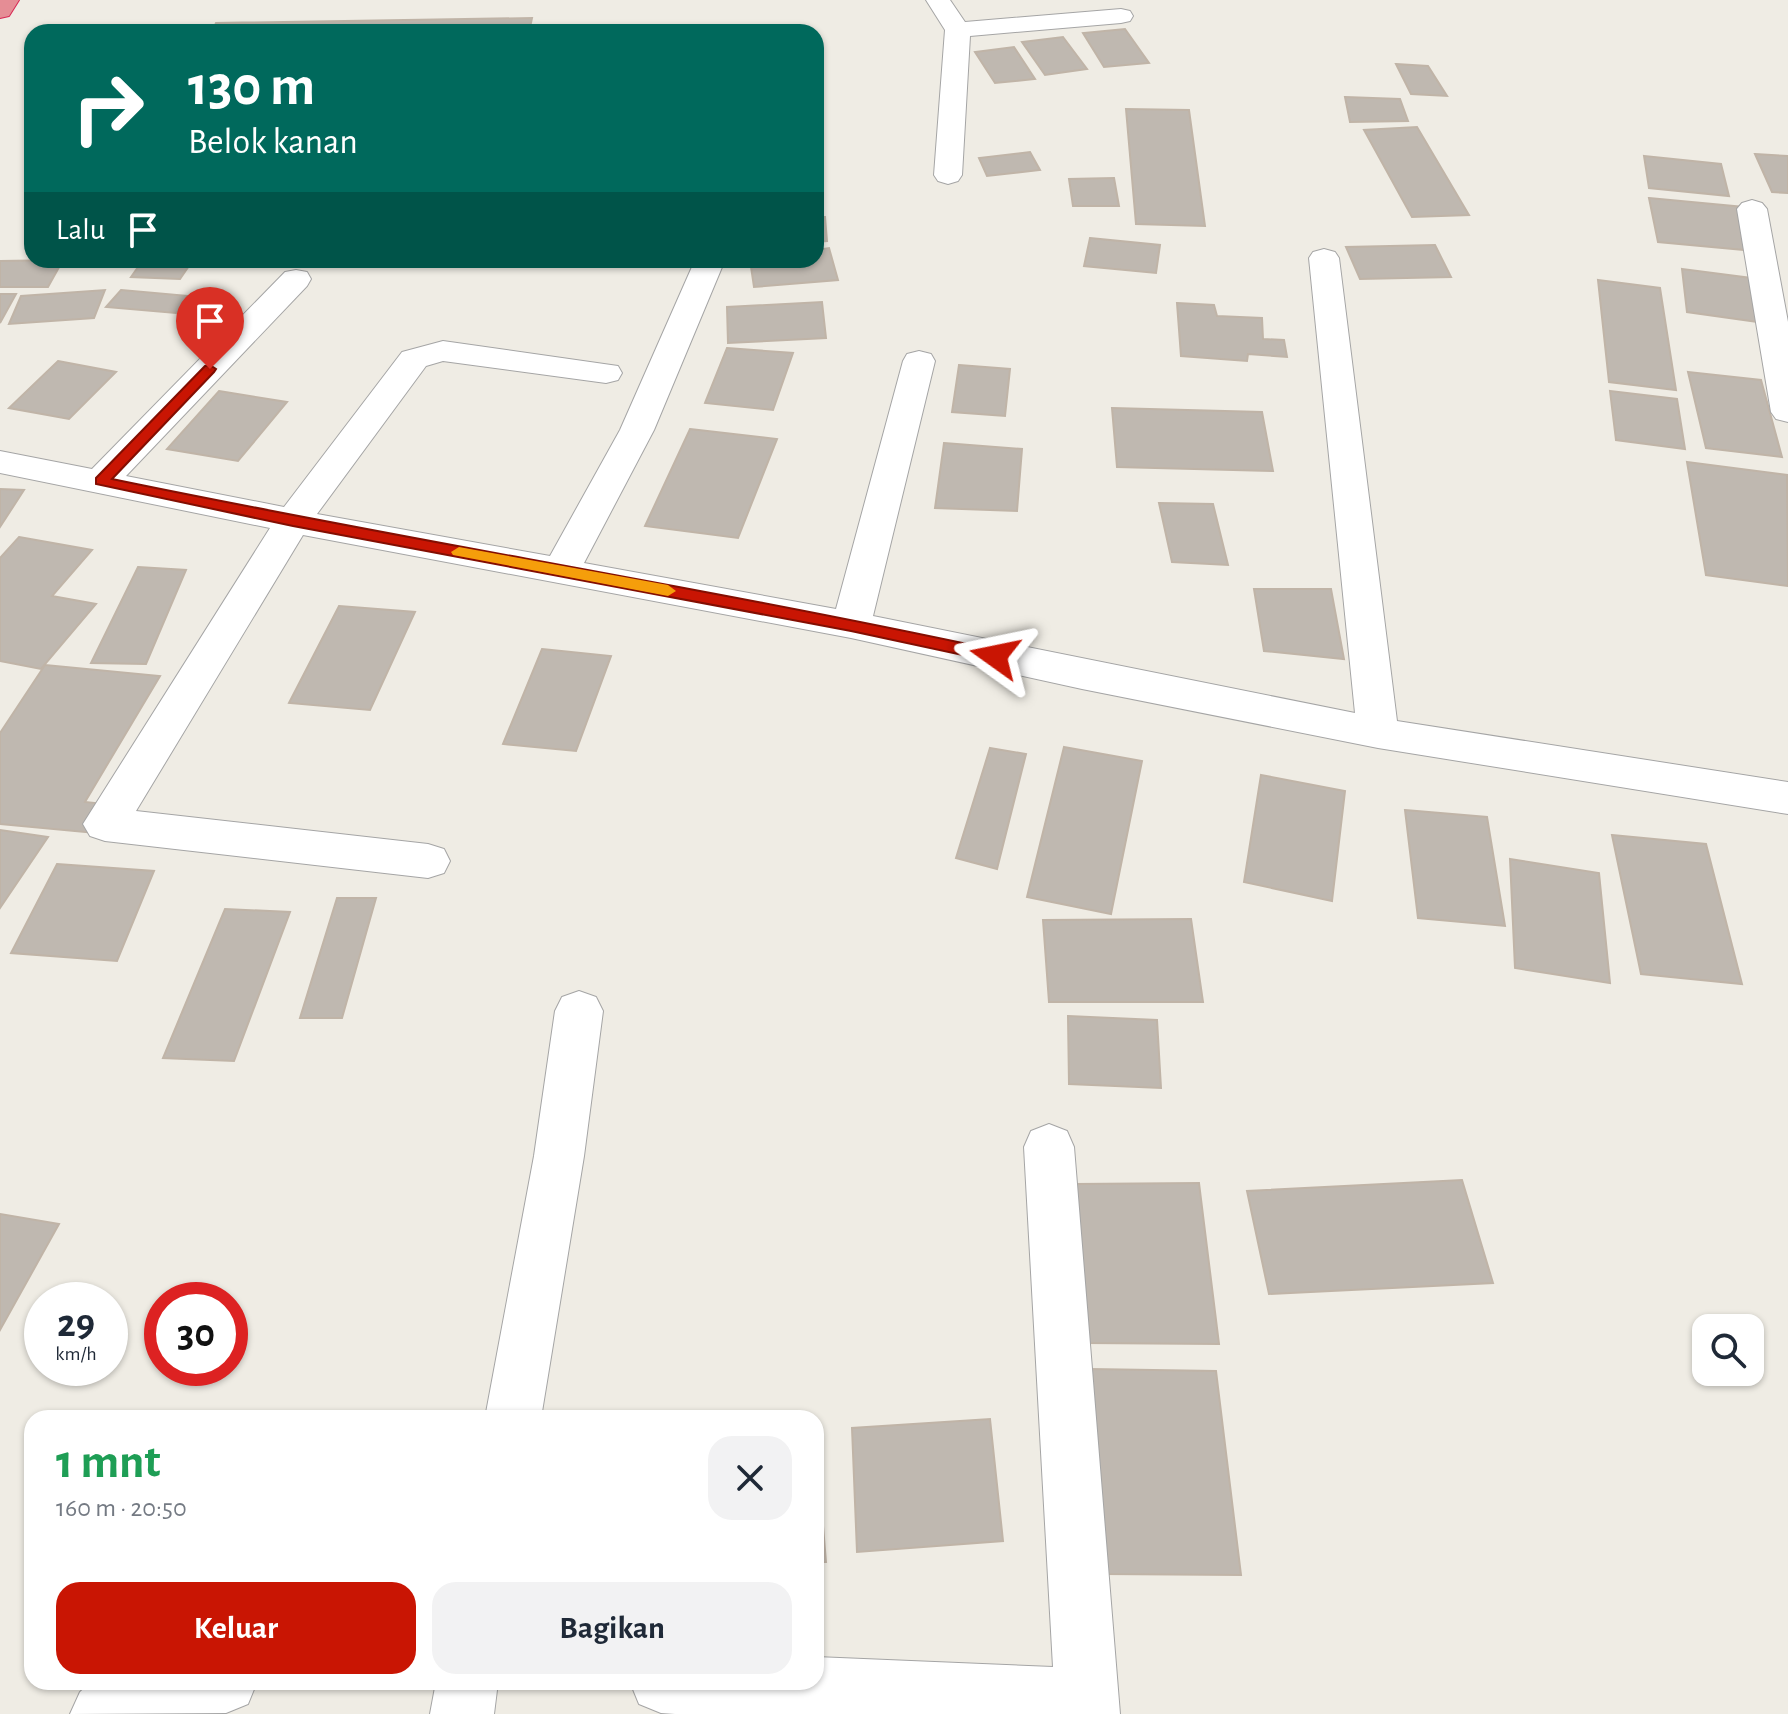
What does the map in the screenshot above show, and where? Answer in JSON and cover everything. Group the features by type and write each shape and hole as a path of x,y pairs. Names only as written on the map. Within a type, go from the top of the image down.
{"highway":[{"path":"0,11 7,0"}],"street":[{"path":"938,0 958,30 948,175"},
{"path":"958,30 1121,16"},
{"path":"1752,209 1788,412"},
{"path":"1324,258 1378,733"},
{"path":"561,571 637,430 707,268"},
{"path":"101,481 296,279"},
{"path":"428,861 105,824 293,521 414,359 443,351 606,373"},
{"path":"851,625 919,361"},
{"path":"0,462 293,521 851,625 1082,675 1378,733 1788,798"},
{"path":"514,1410 559,1156 579,1011"},
{"path":"798,1690 1088,1707 1049,1147"},
{"path":"102,1714 111,1705 140,1690"},
{"path":"462,1714 466,1690"}],"building":[{"path":"532,18 531,24 216,23"},
{"path":"1125,29 1149,63 1104,67 1083,33"},
{"path":"1063,37 1087,69 1045,75 1022,42"},
{"path":"1014,47 1035,79 995,83 975,52"},
{"path":"1396,64 1428,66 1447,96 1411,94"},
{"path":"1345,97 1400,99 1408,121 1350,122"},
{"path":"1126,109 1189,110 1205,226 1136,224"},
{"path":"1417,127 1469,215 1412,217 1364,130"},
{"path":"1030,152 1040,170 987,176 979,158"},
{"path":"1755,154 1788,156 1788,193 1772,192"},
{"path":"1644,156 1721,164 1729,196 1649,188"},
{"path":"1114,178 1119,206 1073,206 1069,179"},
{"path":"1649,198 1744,207 1756,251 1658,242"},
{"path":"824,217 825,217 827,241 824,241"},
{"path":"1090,238 1160,245 1156,273 1084,266"},
{"path":"1435,245 1451,277 1360,279 1346,247"},
{"path":"829,248 838,280 754,287 751,268 824,268 824,249"},
{"path":"0,261 24,261 24,268 59,268 48,287 0,287"},
{"path":"137,268 188,268 180,279 131,277"},
{"path":"1682,269 1751,278 1758,322 1687,312"},
{"path":"1598,280 1660,288 1676,390 1609,382"},
{"path":"105,290 94,318 9,324 21,296"},
{"path":"121,290 189,296 176,313 106,307"},
{"path":"0,294 16,294 0,323"},
{"path":"822,302 826,338 728,343 727,307"},
{"path":"1177,303 1214,305 1217,316 1262,318 1263,339 1284,340 1287,357 1248,354 1247,361 1181,356"},
{"path":"727,348 793,353 773,410 705,403"},
{"path":"58,361 116,372 69,419 9,408"},
{"path":"959,365 1010,369 1005,416 952,412"},
{"path":"1688,372 1761,380 1782,457 1706,448"},
{"path":"219,391 287,402 238,461 167,449"},
{"path":"1610,391 1677,399 1685,449 1616,440"},
{"path":"1112,408 1262,412 1273,471 1117,467"},
{"path":"690,429 777,439 738,538 645,526"},
{"path":"944,443 1022,449 1017,511 935,508"},
{"path":"1687,462 1787,475 1788,586 1706,575"},
{"path":"0,489 24,490 0,527"},
{"path":"1159,503 1213,504 1228,565 1172,562"},
{"path":"19,537 92,550 52,596 96,604 41,669 0,661 0,558"},
{"path":"138,567 186,570 146,664 91,663"},
{"path":"1254,589 1331,589 1344,659 1264,651"},
{"path":"339,606 415,612 370,710 289,703"},
{"path":"542,649 611,656 576,751 503,744"},
{"path":"45,665 160,676 85,802 133,807 117,835 0,824 0,733"},
{"path":"1064,747 1142,761 1111,914 1027,897"},
{"path":"990,748 1026,754 997,869 956,858"},
{"path":"1261,775 1345,791 1332,901 1244,882"},
{"path":"1405,810 1487,817 1505,926 1418,918"},
{"path":"0,830 48,837 0,908"},
{"path":"1612,835 1706,844 1742,984 1641,974"},
{"path":"1510,859 1599,873 1610,983 1515,968"},
{"path":"57,864 154,871 117,961 11,953"},
{"path":"337,898 376,898 342,1018 300,1018"},
{"path":"225,909 290,912 234,1061 163,1058"},
{"path":"1191,919 1203,1002 1049,1002 1043,920"},
{"path":"1068,1016 1157,1020 1161,1088 1069,1084"},
{"path":"1462,1180 1493,1283 1269,1294 1247,1191"},
{"path":"1199,1183 1219,1344 1086,1343 1075,1184"},
{"path":"0,1214 59,1224 24,1282 0,1330"},
{"path":"1090,1369 1216,1371 1241,1575 1103,1574"},
{"path":"990,1419 1003,1541 857,1552 852,1428"}],"slow traffic":[{"path":"459,552 668,591"}],"route":[{"path":"210,369 101,481 293,521 851,625 995,656"}]}
